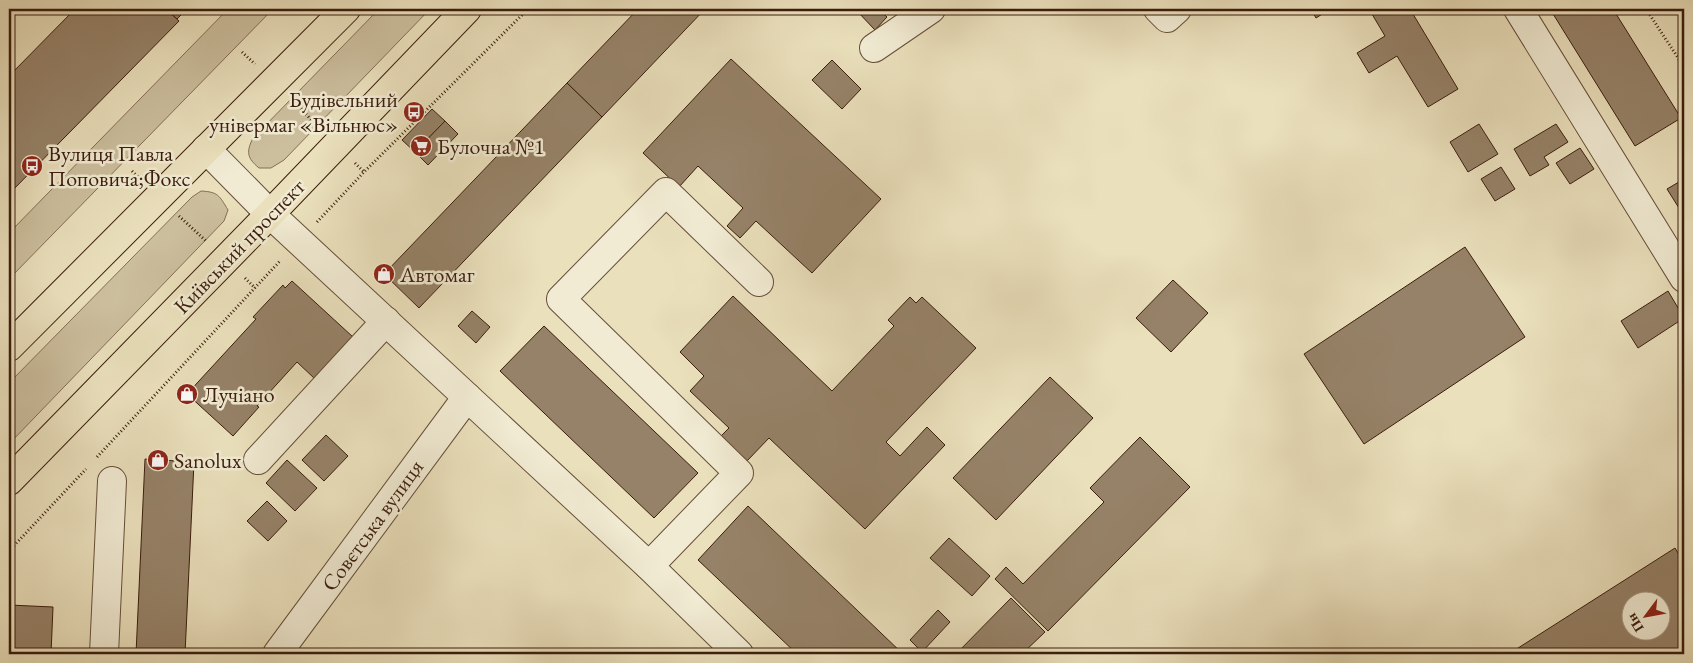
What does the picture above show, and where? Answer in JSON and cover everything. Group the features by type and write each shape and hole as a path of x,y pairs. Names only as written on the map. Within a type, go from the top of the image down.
{"main road":[{"path":"9,347 346,9"},
{"name":"Київський проспект","path":"9,481 226,260 467,9"}],"street":[{"path":"874,48 931,9"},
{"path":"1158,9 1167,18 1177,9"},
{"path":"1518,9 1684,278"},
{"path":"206,149 270,214 649,566 739,654"},
{"path":"649,566 740,473 561,299 666,192 759,282"},
{"path":"258,460 386,321"},
{"name":"Совєтська вулиця","path":"277,654 467,397"},
{"path":"104,654 112,481"}],"path":[{"path":"95,458 364,172 528,9"},
{"path":"1646,9 1684,67"},
{"path":"242,52 364,172"},
{"path":"132,171 255,288"},
{"path":"9,551 89,466"}],"shaded area":[{"path":"228,9 273,9 9,279 9,233"},
{"path":"379,9 430,9 284,160 271,168 259,168 252,161 249,154 249,147 253,138"},
{"path":"201,191 215,193 220,198 228,210 224,221 9,444 9,383 192,197"}],"building":[{"path":"75,9 166,9 179,21 9,194 9,76"},
{"path":"166,9 187,9 177,19"},
{"path":"638,9 705,9 602,117 567,83"},
{"path":"859,9 878,9 887,17 875,30 857,11"},
{"path":"1311,9 1330,9 1316,18"},
{"path":"1369,9 1410,9 1458,89 1428,107 1397,56 1369,73 1357,53 1385,36"},
{"path":"1550,9 1613,9 1681,118 1635,146"},
{"path":"731,59 881,199 812,273 756,221 740,238 727,226 743,208 698,166 679,187 643,153"},
{"path":"832,60 861,89 842,109 812,80"},
{"path":"567,83 602,117 419,308 384,274"},
{"path":"432,109 445,121 415,152 402,140"},
{"path":"445,121 458,134 428,165 415,152"},
{"path":"1479,124 1498,154 1468,172 1450,142"},
{"path":"1556,124 1568,142 1544,157 1549,165 1530,176 1514,149"},
{"path":"1580,148 1594,169 1570,184 1556,163"},
{"path":"1501,167 1515,189 1495,201 1481,179"},
{"path":"1684,179 1684,216 1667,189"},
{"path":"1465,247 1525,337 1364,444 1304,354"},
{"path":"1173,280 1208,313 1171,352 1136,318"},
{"path":"292,281 353,337 315,379 297,362 233,436 187,394 256,319 253,317 283,285 285,288"},
{"path":"1668,291 1684,318 1638,348 1621,321"},
{"path":"733,296 832,391 894,326 888,320 910,297 916,303 922,297 976,348 886,442 900,456 927,427 945,445 865,529 769,438 747,461 721,436 729,428 690,391 704,376 680,352"},
{"path":"472,311 490,327 476,343 458,326"},
{"path":"544,326 698,473 654,518 500,371"},
{"path":"1050,377 1093,418 996,520 953,478"},
{"path":"326,435 348,456 324,481 302,460"},
{"path":"1140,437 1190,487 1048,631 995,579 1006,567 1023,584 1104,502 1090,488"},
{"path":"145,459 194,462 185,654 136,654"},
{"path":"287,460 317,488 295,511 266,483"},
{"path":"267,501 287,521 268,541 247,521"},
{"path":"748,506 903,654 797,654 698,560"},
{"path":"949,538 990,576 972,596 930,558"},
{"path":"1675,548 1684,563 1684,654 1517,654 1515,650"},
{"path":"1011,598 1045,632 1022,654 956,654"},
{"path":"9,605 53,607 51,654 9,654"},
{"path":"938,610 950,622 922,652 910,640"}],"place":[{"name":"Будівельний універмаг «Вільнюс»","path":"414,112"},
{"name":"Булочна №1","path":"421,146"},
{"name":"Вулиця Павла Поповича;Фокс","path":"32,166"},
{"name":"Автомаг","path":"384,274"},
{"name":"Лучіано","path":"187,394"},
{"name":"Sanolux","path":"158,460"}]}
